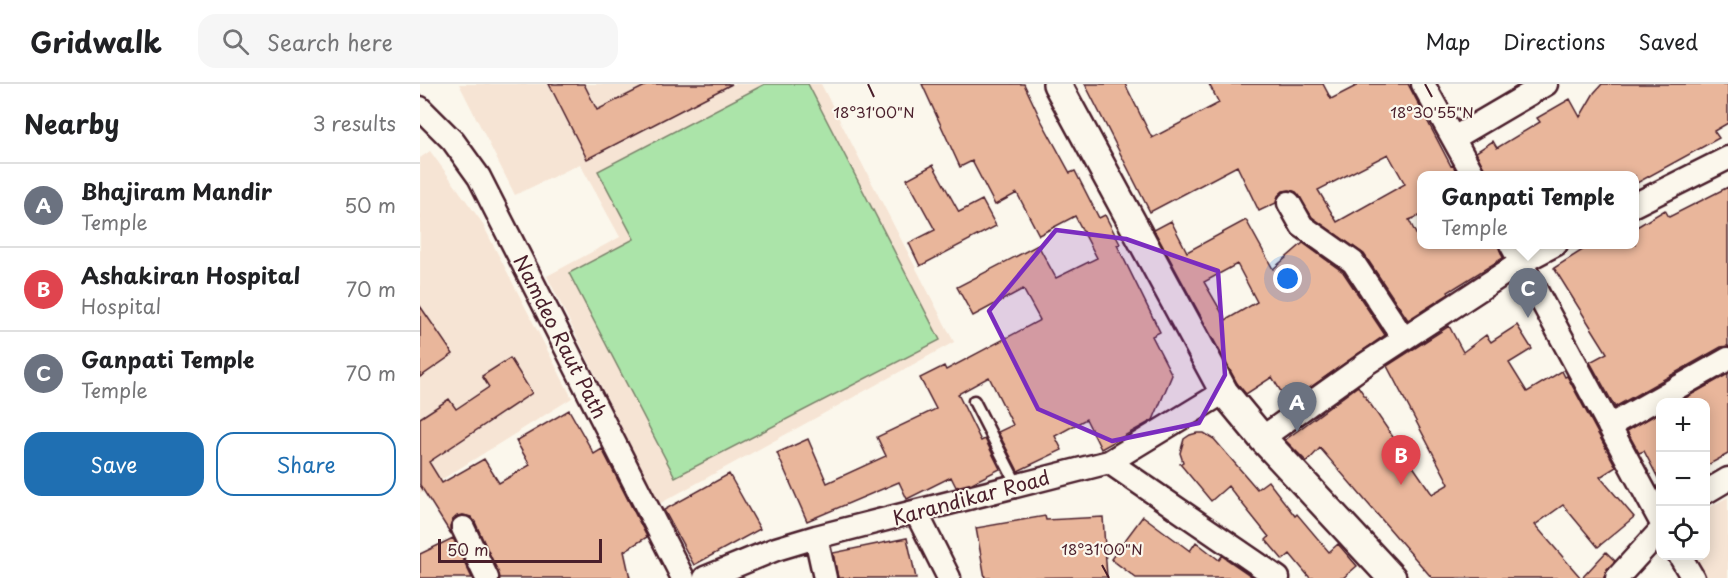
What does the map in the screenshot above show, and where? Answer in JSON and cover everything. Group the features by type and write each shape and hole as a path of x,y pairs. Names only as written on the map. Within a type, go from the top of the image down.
{"street":[{"path":"1057,84 1224,392 1262,438 1392,578"},
{"path":"1423,84 1471,171"},
{"path":"1454,138 1546,84"},
{"name":"Namdeo Raut Path","path":"420,108 453,141 479,177 683,578"},
{"path":"1639,203 1728,158"},
{"path":"1289,203 1302,226 1353,262 1404,339"},
{"path":"1262,438 1404,339 1515,254 1536,249"},
{"path":"1515,254 1656,513"},
{"path":"1609,426 1728,359"},
{"name":"Karandikar Road","path":"705,578 776,549 816,537 1109,462 1224,392"},
{"path":"1109,462 1278,578"},
{"path":"1710,490 1728,479"},
{"path":"916,512 949,578"},
{"path":"463,528 487,578"},
{"path":"1617,578 1656,535"},
{"path":"816,537 825,578"},
{"path":"1683,560 1693,578"}],"lane":[{"path":"974,401 1017,485"}],"highlighted area":[{"path":"1056,230 1126,239 1218,271 1225,375 1199,423 1112,441 1038,409 989,311"}],"shaded area":[{"path":"459,84 821,84 954,342 659,504 547,276 620,237 580,164 515,195"},
{"path":"430,151 481,221 572,398 420,493 420,158"},
{"path":"1728,497 1728,578 1701,578 1690,560 1710,560 1710,507"}],"green space":[{"path":"765,84 808,84 940,340 675,477 569,273 634,239 598,171"}],"building":[{"path":"549,84 584,84 597,110 649,84 732,84 587,159"},
{"path":"922,84 1024,84 1070,173 1075,171 1099,218 1105,215 1120,244 1117,245 1160,332 1152,336 1172,375 1153,420 1101,449 1086,419 1055,436 1062,450 1018,471 998,432 1013,425 989,377 958,394 981,441 985,439 1000,469 972,483 956,487 951,477 907,499 899,482 807,521 777,453 808,439 827,483 886,456 877,437 936,409 920,378 944,366 946,370 1040,320 1023,289 973,316 957,287 1038,245 1056,278 1097,258 1075,216 1039,235 1017,193 995,205 972,161 960,167"},
{"path":"1085,84 1125,84 1152,138 1219,103 1209,84 1323,84 1331,99 1360,84 1408,84 1456,171 1417,171 1417,217 1409,220 1417,236 1417,249 1500,249 1503,258 1408,320 1364,254 1312,217 1296,192 1283,191 1276,203 1259,211 1237,166 1150,212","holes":["1388,154 1405,184 1337,222 1318,190"]},
{"path":"1602,84 1728,84 1728,123 1714,131 1719,138 1639,182 1639,171 1485,171 1476,152 1493,141 1497,148 1540,122 1537,118 1570,99 1580,117"},
{"path":"933,165 959,212 982,200 996,226 920,266 909,243 935,230 907,179"},
{"path":"1728,187 1728,346 1721,347 1615,407 1590,362 1607,353 1554,268 1584,249 1639,249 1639,226 1665,210 1669,217"},
{"path":"1246,220 1273,269 1303,243 1343,272 1385,335 1288,403 1272,377 1246,394 1237,383 1154,230 1171,221 1187,252","holes":["1237,264 1257,302 1226,320 1204,282"]},
{"path":"420,306 453,354 420,377"},
{"path":"1517,325 1532,349 1509,363 1527,392 1562,371 1565,377 1567,376 1616,467 1600,477 1634,517 1598,547 1563,505 1535,525 1581,578 1432,578 1320,448 1307,462 1285,440 1358,386 1432,494 1449,484 1387,366 1449,326 1463,352 1486,335 1491,342"},
{"path":"510,358 532,393 429,462 442,483 484,459 499,483 530,465 516,441 569,410 594,454 602,449 647,537 624,551 630,578 500,578 471,517 457,516 450,526 451,534 420,485 420,418 449,399 456,409 489,387 482,376"},
{"path":"1728,374 1728,454 1710,464 1710,398 1685,398"},
{"path":"1656,414 1656,474 1644,451 1639,453 1627,431"},
{"path":"1197,433 1204,433 1214,439 1257,489 1268,481 1295,516 1297,514 1329,552 1338,544 1357,566 1343,578 1310,578 1290,554 1283,560 1266,540 1269,537 1228,486 1211,501 1180,464 1183,462 1180,453 1184,439"},
{"path":"729,474 760,529 694,565 664,510"},
{"path":"1045,516 1046,520 1103,517 1107,577 985,578 976,528"},
{"path":"1143,516 1190,551 1196,542 1219,560 1222,556 1254,578 1136,578 1111,559"},
{"path":"453,538 472,578 420,578 420,554"},
{"path":"907,538 916,578 838,578 833,553"},
{"path":"1606,552 1615,561 1607,569 1604,578 1582,578"}],"place":[{"name":"Ganpati Temple","path":"1528,318"},
{"name":"Bhajiram Mandir","path":"1297,432"},
{"name":"Ashakiran Hospital","path":"1401,485"}]}
